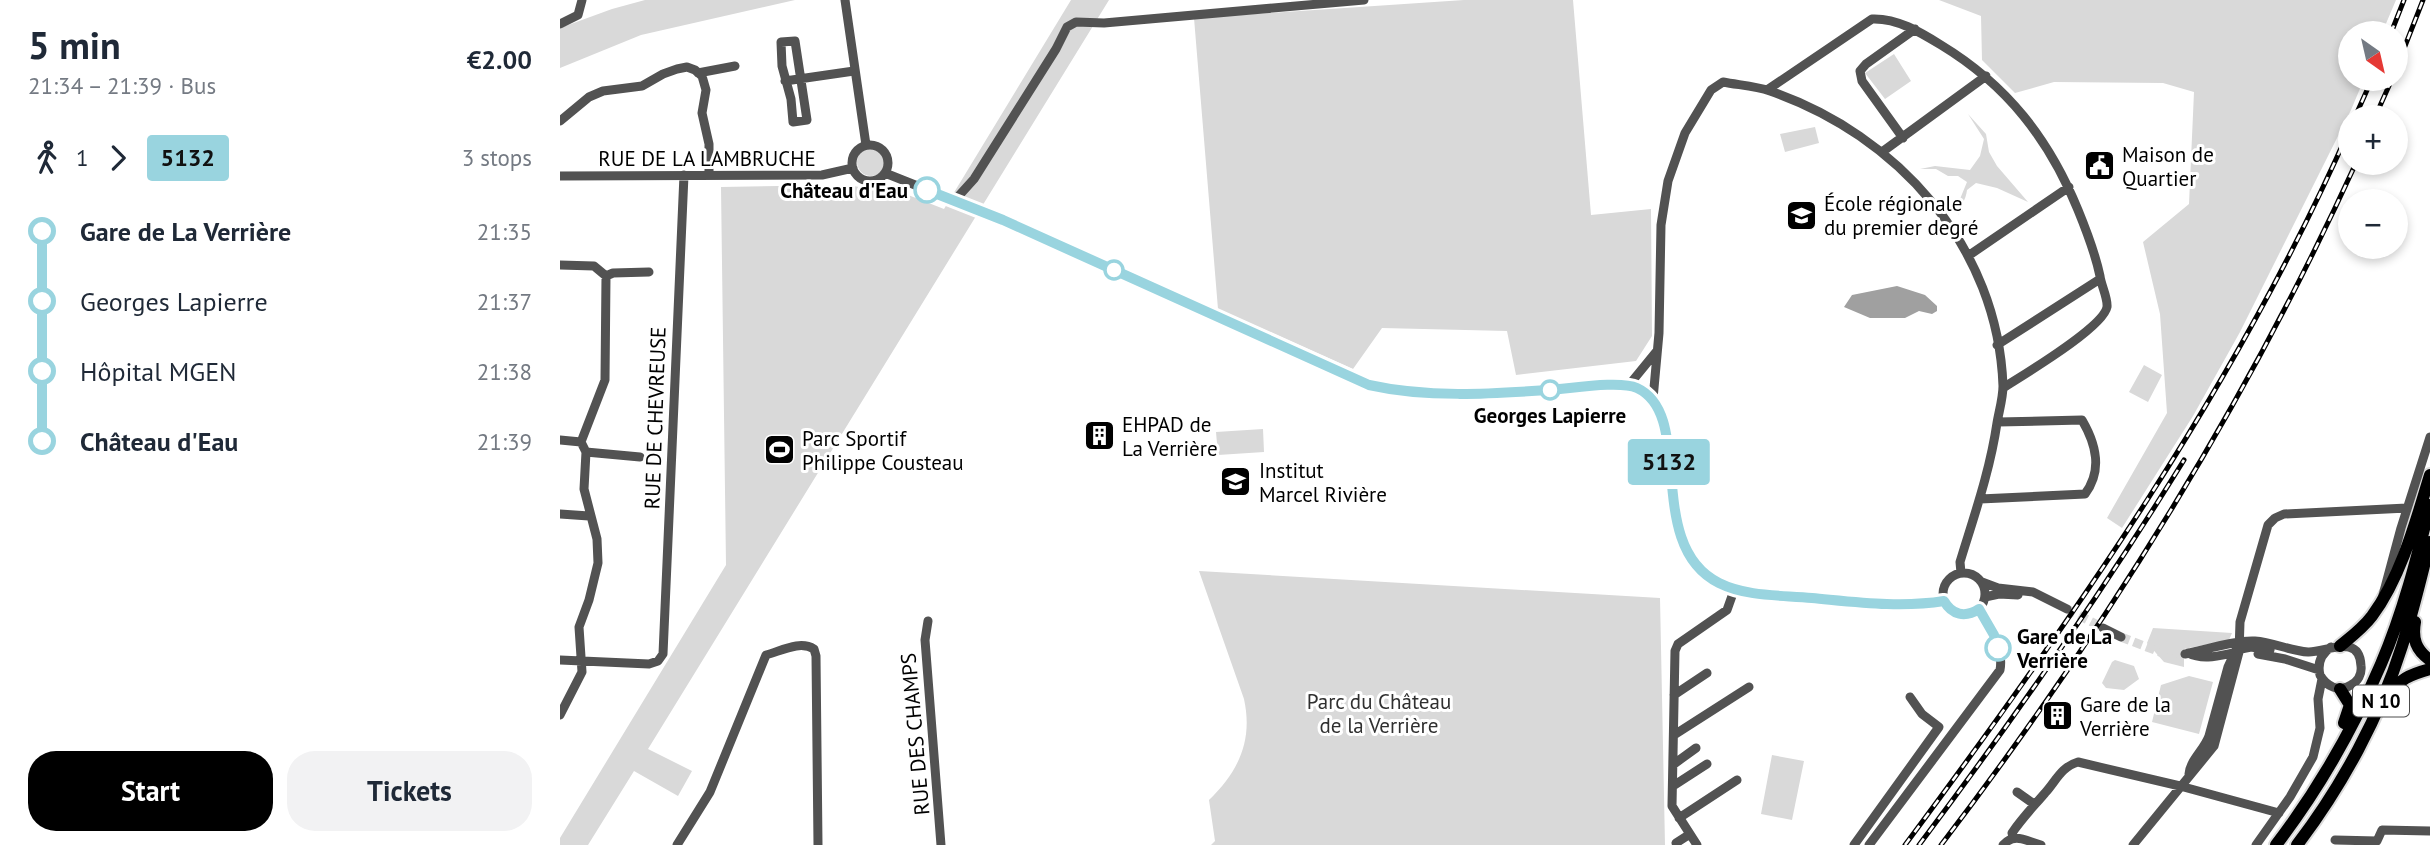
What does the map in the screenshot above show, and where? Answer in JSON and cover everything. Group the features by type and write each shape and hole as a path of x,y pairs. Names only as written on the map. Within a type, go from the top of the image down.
{"main road":[{"path":"2336,646 2372,616 2383,597 2409,546 2430,475"},
{"name":"N 10","path":"2276,845 2325,773 2381,664 2418,554 2430,505"},
{"name":"N 10","path":"2298,845 2336,786 2376,714 2402,645 2430,542"},
{"path":"2412,610 2415,617 2414,640 2420,652 2430,660"},
{"path":"2336,786 2347,779 2397,683 2410,675 2430,669"},
{"path":"2325,773 2324,763 2349,712 2348,699 2338,688"}],"street":[{"path":"560,24 578,15 582,0"},
{"path":"845,0 866,145"},
{"path":"955,201 974,179 1056,50 1067,27 1076,22 1104,23 1364,0"},
{"path":"1767,90 1872,19 1883,18 1915,29 1958,55 1986,76 2024,115 2069,187 2096,255 2107,305 2102,317 2089,330 2003,388"},
{"path":"1903,138 1862,81 1860,71 1915,29"},
{"path":"795,41 802,78 807,120 793,122 792,99 785,80 781,42 795,41"},
{"path":"698,73 735,66"},
{"path":"560,121 576,105 603,91 642,86 663,74 687,67 702,76 706,90 702,113 709,144 709,175"},
{"path":"785,80 854,71"},
{"path":"1882,152 1986,76"},
{"path":"1653,399 1659,333 1661,225 1668,181 1685,133 1711,90 1723,82 1767,90 1841,124 1882,152 1936,205 1968,256 1983,290 1997,345 2003,388 1994,443 1960,562 1961,573"},
{"path":"866,145 883,150 888,161 885,173 880,178 869,181 859,177 853,168 853,157 866,145"},
{"name":"RUE DE LA LAMBRUCHE","path":"560,176 822,175 853,168"},
{"path":"885,173 955,201 1369,385 1426,394 1629,385 1653,399 1661,414 1674,511 1682,541 1704,573 1731,588 1757,594 1895,605 1944,601"},
{"name":"RUE DE CHEVREUSE","path":"581,663 649,664 657,661 663,654 684,175"},
{"path":"1968,256 2069,187"},
{"path":"560,265 594,266 606,276"},
{"path":"606,276 612,273 649,272"},
{"path":"560,715 582,672 579,627 593,590 598,563 597,539 584,489 586,452 581,442 605,380 606,276"},
{"path":"1997,345 2100,279"},
{"path":"1629,385 1656,352"},
{"path":"1980,499 2085,494 2095,475 2093,438 2082,420 1998,422"},
{"path":"2383,597 2401,528 2430,437"},
{"path":"560,440 581,442"},
{"path":"586,452 639,457"},
{"path":"2133,845 2214,746 2238,649 2240,622 2268,525 2274,518 2284,514 2407,508"},
{"path":"2385,510 2396,519 2401,528"},
{"path":"560,514 589,516"},
{"path":"1982,582 1985,597 1979,609 1972,613 1958,614 1944,601 1943,588 1946,583 1961,573 1973,575 1982,582 1998,587 2033,592 2067,610 2031,597 1999,594 1985,597"},
{"path":"1697,845 1672,806 1675,651 1678,644 1729,607 1731,588"},
{"path":"1869,845 1997,675 2001,664 1994,635 1979,609"},
{"name":"RUE DES CHAMPS","path":"928,621 925,640 942,845"},
{"path":"2103,628 2121,637"},
{"path":"2186,653 2197,657 2220,656 2252,641 2310,652"},
{"path":"677,845 710,792 766,655 808,645 814,649 816,656 818,845"},
{"path":"2238,649 2251,647 2284,652 2310,652 2336,646 2349,648 2357,654 2361,667 2359,676 2353,684 2338,688 2326,697 2319,713"},
{"path":"2256,845 2302,778 2313,757 2320,728 2318,699 2321,657 2336,646"},
{"path":"2238,649 2297,662 2320,674 2331,687 2338,688"},
{"path":"2189,774 2190,767 2209,736 2225,677 2238,649"},
{"path":"560,660 581,663"},
{"path":"1674,695 1707,673"},
{"path":"1674,735 1749,687"},
{"path":"1910,697 1922,714 1950,736"},
{"path":"1854,845 1939,727"},
{"path":"1674,764 1696,748"},
{"path":"2012,841 2012,833 2034,804 2064,769 2078,762 2279,813"},
{"path":"1673,786 1707,764"},
{"path":"1679,818 1737,780"},
{"path":"2017,792 2034,804"},
{"path":"2335,840 2377,841 2382,830 2430,831"},
{"path":"1676,843 1690,834"},
{"path":"2003,845 2012,841 2027,841 2041,845"}],"green space":[{"path":"645,0 795,0 641,35 560,68 560,28"},
{"name":"Parc Sportif Philippe Cousteau","path":"1071,0 1109,0 648,749 692,771 678,796 634,771 588,845 560,845 560,838 726,565 721,187 845,185 903,193 944,209"},
{"path":"1464,0 1573,0 1591,215 1651,209 1652,336 1636,361 1516,375 1507,331 1382,328 1353,369 1218,309 1194,18"},
{"path":"1939,0 2396,0 2387,21 2338,21 2338,91 2359,91 2353,105 2338,105 2338,136 2240,332 2193,416 2122,528 2107,518 2167,413 2160,314 2143,242 2189,204 2194,92 2163,83 2054,82 2015,93 1982,60 1981,16"},
{"path":"1894,54 1911,81 1885,99 1865,73"},
{"path":"1968,114 1986,134 1989,152 1997,166 2028,202 1997,188 1976,183 1967,190 1958,216 1960,199 1967,182 1936,169 1920,169 1935,166 1970,170 1980,156 1984,139"},
{"path":"1815,127 1819,143 1785,152 1780,134"},
{"path":"871,148 881,152 885,162 881,172 871,176 861,172 857,162 861,152"},
{"path":"2144,365 2162,375 2148,402 2129,392"},
{"path":"1263,429 1264,452 1218,455 1216,432"},
{"name":"Parc du Château de la Verrière","path":"1199,571 1660,598 1665,845 1211,845 1215,841 1209,800 1236,766 1247,728 1244,699"},
{"path":"2153,628 2232,633 2229,640 2184,649 2184,667 2164,662 2147,643"},
{"path":"2115,660 2134,666 2139,679 2124,690 2106,688 2102,683"},
{"path":"2189,676 2213,682 2199,734 2152,722 2161,685"},
{"path":"1772,755 1804,761 1792,820 1761,814"}],"shaded area":[{"path":"1897,286 1925,295 1937,306 1937,311 1932,314 1919,311 1905,318 1870,318 1844,307 1852,295"}],"tunnel":[{"path":"2067,609 2103,628"},
{"path":"2121,637 2160,652 2185,654"}],"railway":[{"path":"2396,21 2404,0"},
{"path":"2408,38 2423,0"},
{"path":"2360,105 2367,91"},
{"path":"2380,105 2387,91"},
{"path":"1905,845 2030,674 2148,499 2204,409 2256,317 2338,154"},
{"path":"1941,845 2059,683 2168,516 2267,342 2350,175"},
{"path":"1919,845 2056,655 2184,460"}],"bus line":[{"name":"5132","path":"927,190 1003,220 1369,385 1426,394 1446,394 1629,385 1653,399 1661,414 1679,532 1687,551 1712,579 1731,588 1757,594 1895,605 1944,601 1952,611 1965,615 1979,609 1998,648"}],"place":[{"name":"Maison de Quartier","path":"2099,166"},
{"name":"Château d'Eau","path":"927,190"},
{"name":"École régionale du premier degré","path":"1801,215"},
{"name":"Georges Lapierre","path":"1550,390"},
{"name":"EHPAD de La Verrière","path":"1099,436"},
{"name":"Parc Sportif Philippe Cousteau","path":"779,450"},
{"name":"Institut Marcel Rivière","path":"1236,482"},
{"name":"Gare de La Verrière","path":"1998,648"},
{"name":"Gare de la Verrière","path":"2057,716"}]}
